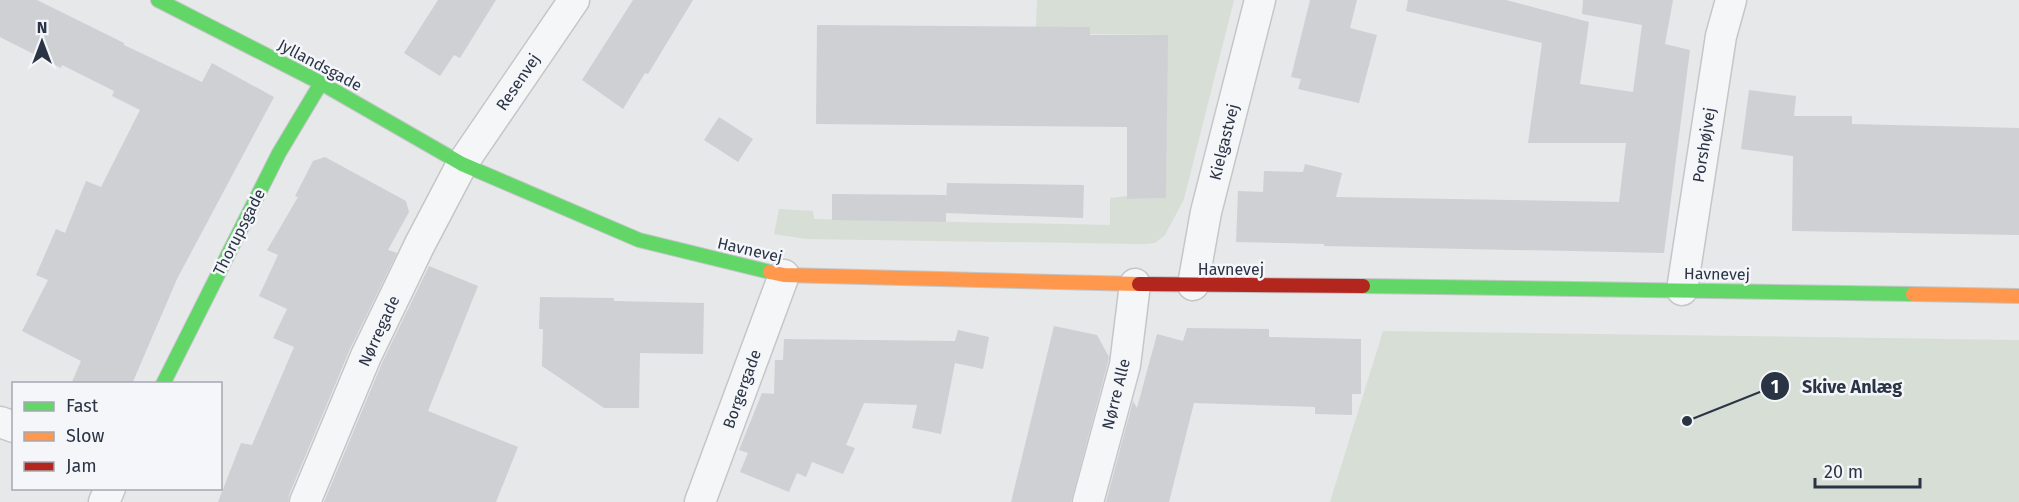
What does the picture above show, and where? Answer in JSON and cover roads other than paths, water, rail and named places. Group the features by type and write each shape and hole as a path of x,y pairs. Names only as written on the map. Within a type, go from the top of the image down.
{"street":[{"name":"Jyllandsgade","path":"158,0 321,83 462,164"},
{"name":"Resenvej","path":"462,164 574,0"},
{"name":"Kielgastvej","path":"1193,285 1206,212 1260,0"},
{"name":"Porshøjvej","path":"1682,290 1721,36 1731,0"},
{"name":"Thorupsgade","path":"164,382 279,153 321,83"},
{"name":"Havnevej","path":"462,164 639,240 784,275 1193,285 2019,296"},
{"name":"Nørregade","path":"305,502 366,356 462,164"},
{"name":"Borgergade","path":"700,502 784,275"},
{"name":"Nørre Alle","path":"1088,502 1125,365 1135,284"}],"place":[{"name":"Skive Anlæg","path":"1687,421"}]}
